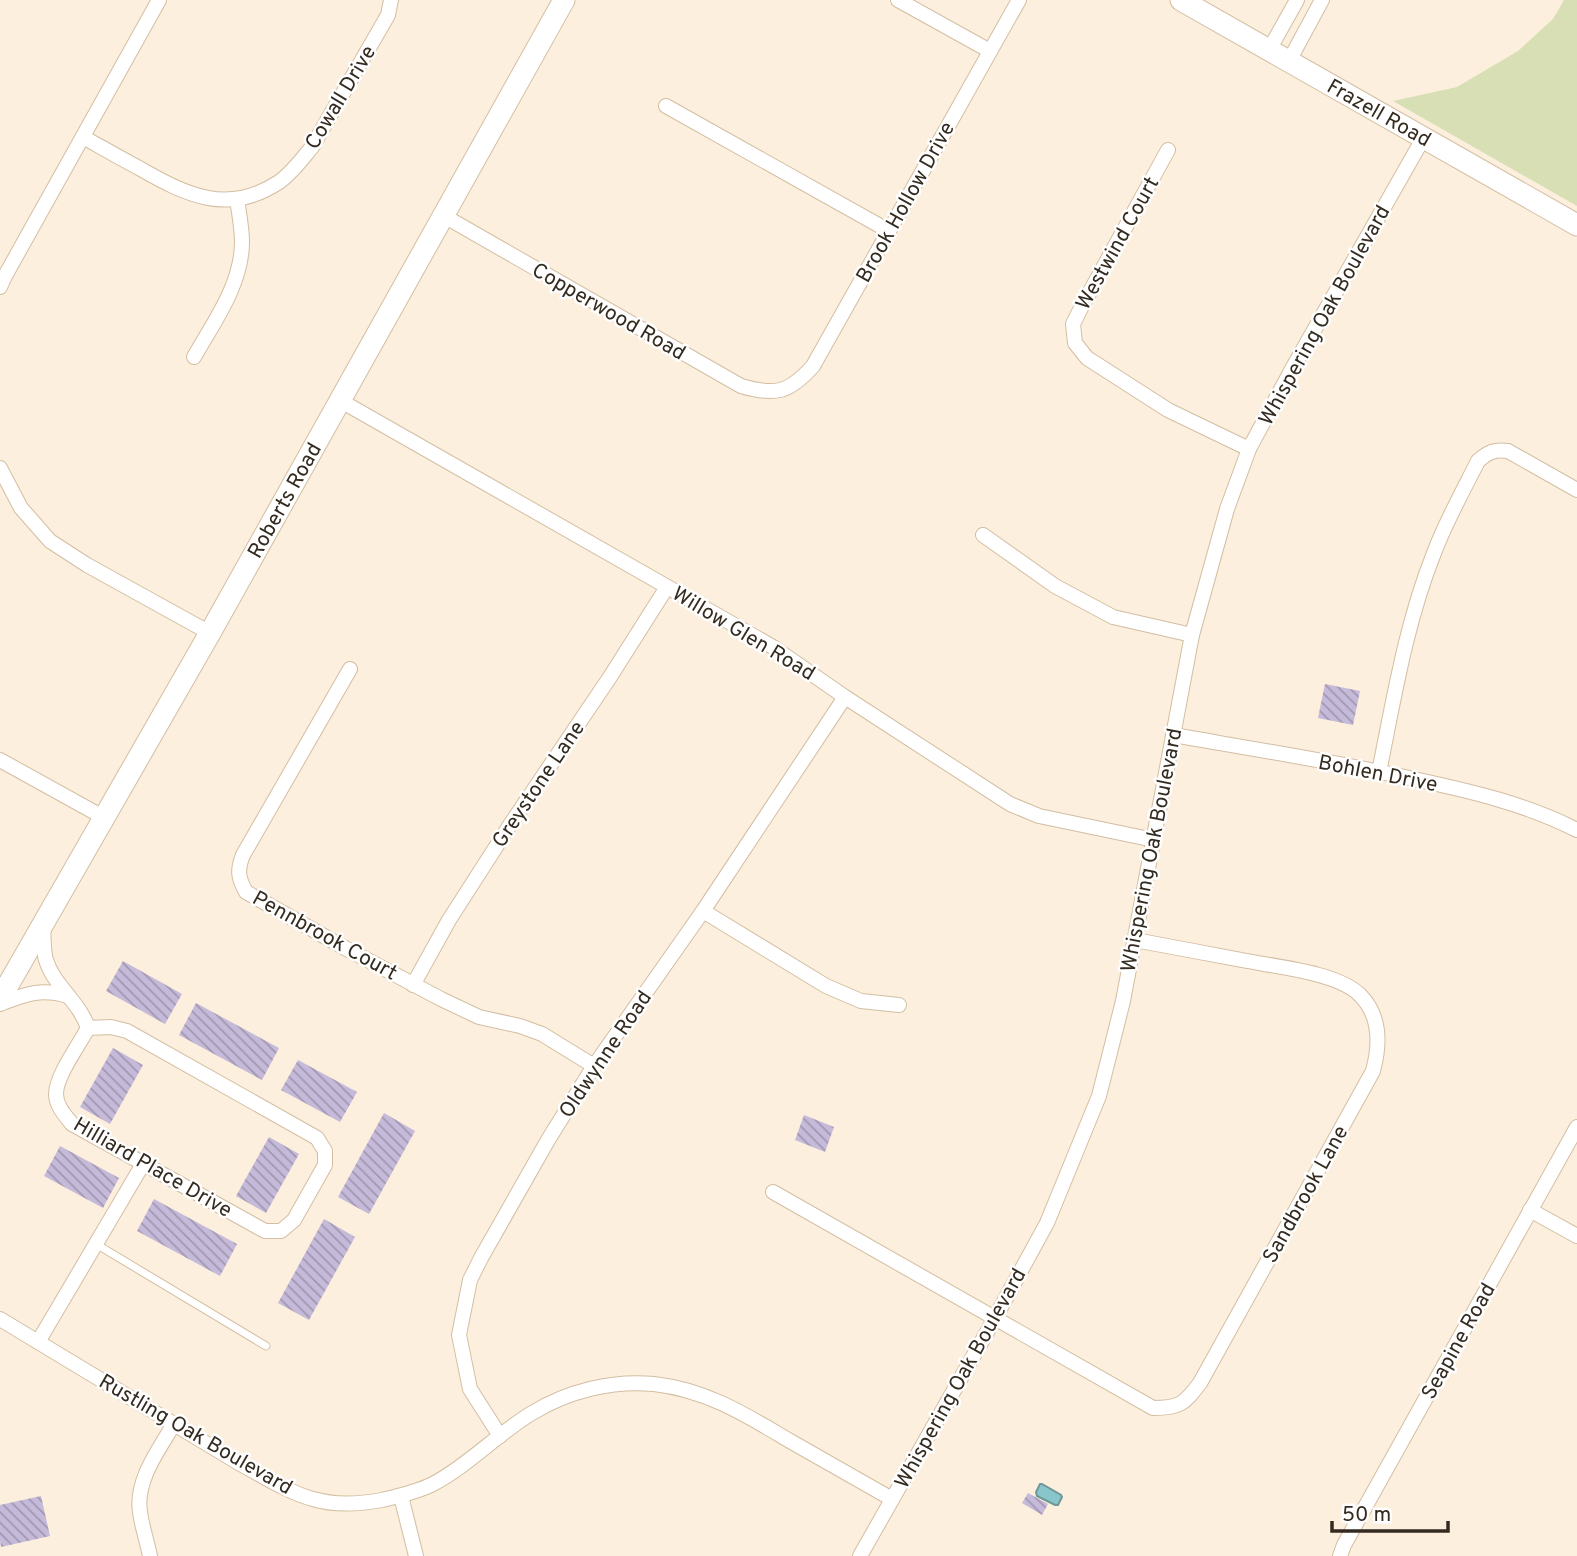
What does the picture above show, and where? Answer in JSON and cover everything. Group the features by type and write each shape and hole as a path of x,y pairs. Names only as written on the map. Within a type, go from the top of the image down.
{"main road":[{"name":"Roberts Road","path":"0,1001 341,401 564,0"},
{"name":"Frazell Road","path":"1181,0 1577,225"}],"street":[{"path":"2,279 159,0"},
{"name":"Cowall Drive","path":"83,137 172,187 204,198 237,199 259,193 280,181 298,165 312,147 388,15 391,0"},
{"path":"898,0 990,51"},
{"name":"Brook Hollow Drive","path":"779,391 799,382 813,366 1019,0"},
{"path":"1269,50 1297,0"},
{"path":"1289,61 1322,0"},
{"path":"666,106 889,230"},
{"name":"Whispering Oak Boulevard","path":"860,1556 1047,1223 1099,1096 1123,1001 1192,635 1227,509 1249,449 1424,137"},
{"name":"Westwind Court","path":"1168,150 1073,324 1075,343 1087,358 1146,397 1249,449"},
{"path":"194,357 228,298 240,263 242,244 237,199"},
{"name":"Copperwood Road","path":"444,216 741,386 759,392 779,391"},
{"name":"Willow Glen Road","path":"341,401 773,646 845,697 1010,804 1039,816 1154,840"},
{"path":"1379,772 1415,605 1434,550 1478,461 1486,453 1496,449 1508,451 1577,490"},
{"path":"0,468 21,508 50,541 87,565 210,633"},
{"path":"983,535 1055,586 1113,617 1192,635"},
{"name":"Greystone Lane","path":"413,985 449,920 667,587"},
{"name":"Pennbrook Court","path":"350,669 243,855 238,867 239,881 246,892 258,900 413,985 479,1017 542,1034 594,1066"},
{"name":"Oldwynne Road","path":"500,1436 470,1389 459,1335 470,1280 548,1140 594,1066 703,911 845,697"},
{"name":"Bohlen Drive","path":"1173,735 1379,772 1502,800 1577,830"},
{"path":"0,760 103,817"},
{"path":"703,911 826,986 861,1001 899,1005"},
{"path":"43,924 45,958 53,976 83,1014 88,1028"},
{"name":"Sandbrook Lane","path":"773,1192 1153,1408 1171,1408 1187,1400 1200,1383 1373,1071 1379,1040 1370,1009 1361,996 1348,986 1317,975 1135,940"},
{"path":"0,1001 42,991 68,996"},
{"name":"Hilliard Place Drive","path":"111,1027 127,1031 317,1138 325,1151 325,1165 294,1220 281,1231 265,1231 72,1124 61,1110 56,1096 59,1080 88,1028 111,1027"},
{"name":"Seapine Road","path":"1340,1556 1577,1127"},
{"path":"38,1342 143,1164"},
{"path":"1530,1210 1577,1236"},
{"name":"Rustling Oak Boulevard","path":"0,1319 274,1482 311,1499 362,1504 401,1496 432,1485 533,1413 571,1394 608,1385 652,1384 689,1390 731,1407 892,1499"},
{"path":"150,1556 139,1509 143,1480 174,1424"},
{"path":"401,1496 416,1556"}],"lane":[{"path":"96,1244 266,1346"}],"green space":[{"path":"1564,0 1577,0 1577,206 1393,101 1457,87 1518,51 1553,19"}],"water":[{"path":"1040,1484 1061,1495 1058,1505 1037,1496"}],"building":[{"path":"1325,684 1360,691 1353,725 1318,718"},
{"path":"123,961 182,994 165,1024 106,991"},
{"path":"196,1003 279,1048 262,1080 179,1035"},
{"path":"113,1048 143,1065 110,1124 80,1107"},
{"path":"298,1060 357,1092 340,1122 281,1090"},
{"path":"384,1113 415,1131 369,1214 338,1197"},
{"path":"804,1115 834,1127 825,1152 795,1140"},
{"path":"269,1137 299,1154 266,1213 236,1196"},
{"path":"60,1146 119,1178 103,1208 44,1176"},
{"path":"154,1199 237,1244 220,1276 137,1231"},
{"path":"324,1219 355,1237 309,1320 278,1303"},
{"path":"1028,1493 1048,1504 1042,1515 1022,1503"},
{"path":"41,1496 50,1536 1,1547 0,1505"}]}
